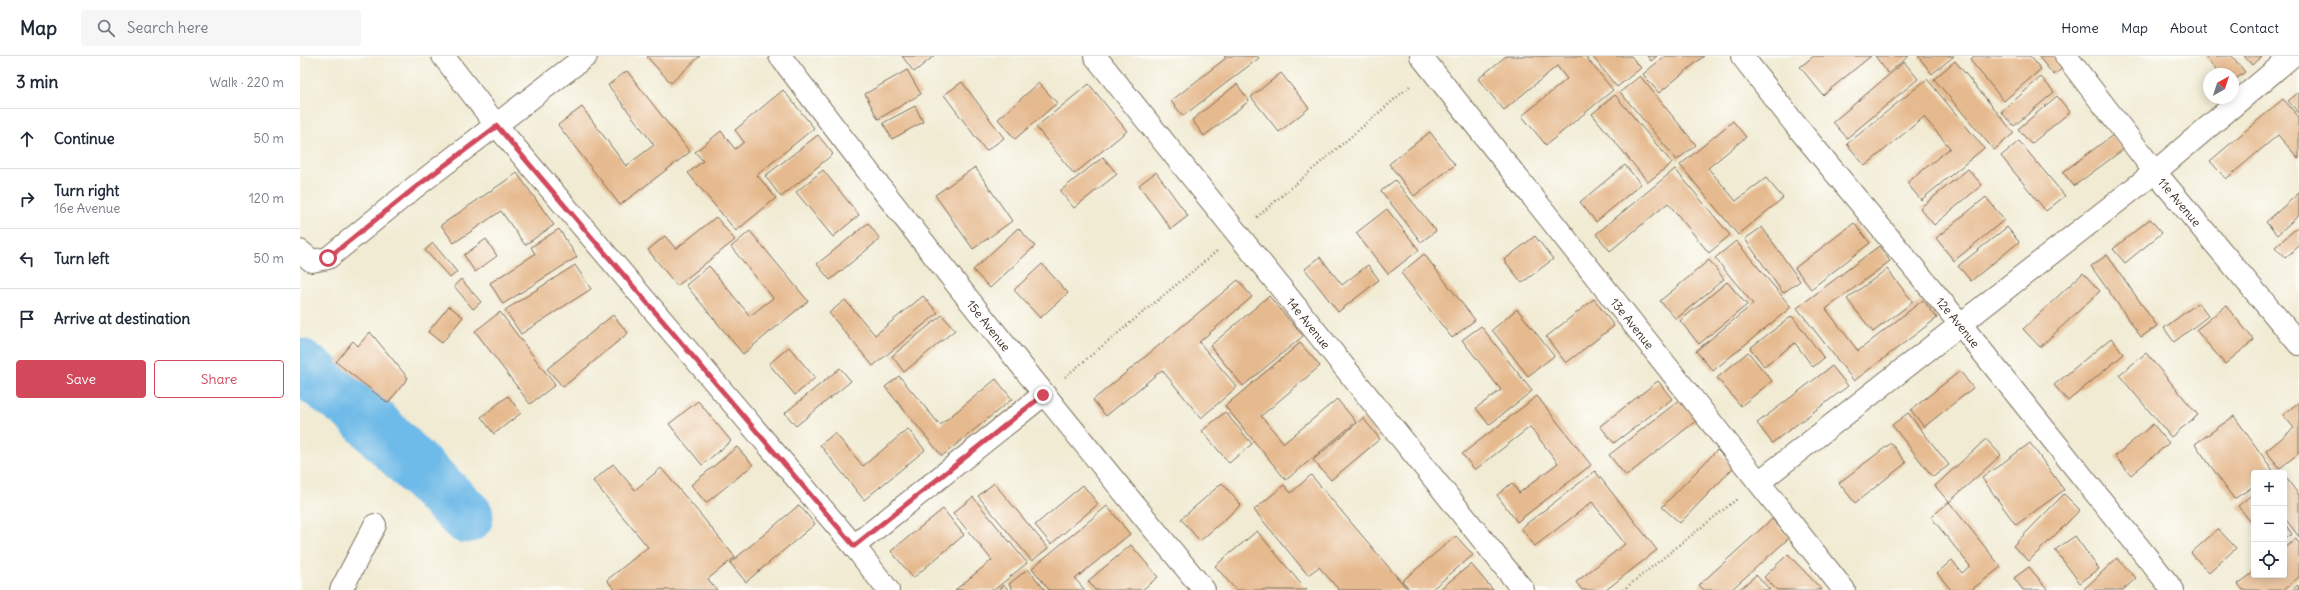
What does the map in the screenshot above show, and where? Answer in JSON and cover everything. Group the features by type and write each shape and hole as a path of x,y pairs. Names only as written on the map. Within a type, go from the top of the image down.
{"street":[{"path":"443,56 497,126 854,546 888,590"},
{"path":"300,251 312,261 328,258 416,187 586,56"},
{"name":"15e Avenue","path":"780,56 874,181 1043,395 1204,590"},
{"name":"14e Avenue","path":"1095,56 1523,590"},
{"name":"13e Avenue","path":"1421,56 1844,590"},
{"name":"12e Avenue","path":"1742,56 1794,123 1961,325 2173,590"},
{"name":"11e Avenue","path":"2066,56 2155,172 2299,344"},
{"path":"1759,482 2155,172 2292,56"},
{"path":"854,546 1043,395"},
{"path":"341,590 375,525"}],"path":[{"path":"1623,590 1759,482"}],"building":[{"path":"700,56 671,83 647,57"},
{"path":"902,56 934,56 914,72"},
{"path":"1224,56 1257,56 1259,58 1183,116 1171,101 1226,58"},
{"path":"1506,56 1585,56 1613,90 1546,145 1522,116 1567,79 1557,66 1504,110 1478,79"},
{"path":"1592,56 1631,56 1641,68 1617,87"},
{"path":"1647,56 1657,56 1651,61"},
{"path":"1665,56 1704,56 1659,93 1643,74"},
{"path":"1814,56 1871,56 1823,95 1800,67"},
{"path":"1875,56 1909,56 1888,73"},
{"path":"1918,56 1954,56 1932,74"},
{"path":"1974,56 2030,56 2041,69 2004,101 1970,60"},
{"path":"2038,56 2054,56 2064,67 2054,75"},
{"path":"2205,56 2232,56 2245,72 2239,76 2239,68 2215,68"},
{"path":"2244,56 2262,56 2252,65"},
{"path":"1955,61 2014,133 1994,150 1934,79"},
{"path":"1904,62 1918,79 1847,138 1833,122"},
{"path":"907,70 921,94 878,119 865,94"},
{"path":"627,71 690,152 620,205 558,125 582,107 626,166 654,145 608,85"},
{"path":"1281,73 1309,108 1279,132 1251,97"},
{"path":"1640,76 1696,145 1677,160 1620,92"},
{"path":"2041,77 2054,92 2014,126 2001,112"},
{"path":"1927,79 1984,148 1921,200 1907,183 1950,148 1924,117 1865,166 1847,144"},
{"path":"962,82 1004,138 986,151 944,95"},
{"path":"1039,83 1057,103 1015,139 998,119"},
{"path":"1089,84 1127,131 1074,174 1036,127"},
{"path":"1237,84 1249,101 1204,136 1192,120"},
{"path":"783,90 814,128 757,175 776,198 736,231 688,173 703,161 695,152 721,131 735,149 744,142 735,130"},
{"path":"2299,92 2299,113 2288,101"},
{"path":"1615,95 1672,163 1648,182 1592,114"},
{"path":"2057,96 2070,112 2031,144 2018,129"},
{"path":"2283,99 2299,117 2299,159 2278,135 2226,179 2210,161"},
{"path":"915,106 923,122 892,139 883,123"},
{"path":"1733,121 1746,137 1708,168 1736,201 1766,178 1783,198 1738,235 1680,165"},
{"path":"1430,132 1455,165 1414,196 1389,164"},
{"path":"818,135 833,154 781,197 765,176"},
{"path":"2113,135 2124,149 2074,186 2063,172"},
{"path":"2019,141 2065,196 2046,211 2001,156"},
{"path":"1103,157 1117,174 1074,208 1060,191"},
{"path":"1625,165 1641,184 1596,222 1580,202"},
{"path":"975,167 1012,221 973,249 935,195"},
{"path":"1675,169 1730,235 1709,253 1668,203 1610,251 1596,234"},
{"path":"1968,169 1982,185 1934,225 1920,208"},
{"path":"823,170 859,215 833,237 796,192"},
{"path":"1156,172 1188,216 1171,229 1139,185"},
{"path":"517,173 554,225 525,245 501,211 454,243 441,225"},
{"path":"1395,180 1436,231 1421,242 1381,191"},
{"path":"2299,193 2299,215 2277,235 2266,222"},
{"path":"1986,197 2004,220 1954,261 1936,238"},
{"path":"1387,209 1419,250 1388,274 1356,233"},
{"path":"716,217 735,240 677,286 648,250 665,236 676,249"},
{"path":"2150,219 2162,233 2125,263 2113,249"},
{"path":"868,223 880,239 830,280 817,264"},
{"path":"1854,223 1870,243 1811,289 1795,268"},
{"path":"2299,226 2299,246 2285,258 2275,247"},
{"path":"1762,227 1800,281 1783,293 1745,239"},
{"path":"2007,227 2019,242 1971,281 1958,266"},
{"path":"1018,228 1035,246 990,288 973,270"},
{"path":"559,229 577,257 503,304 490,283 535,254 531,247"},
{"path":"750,231 808,301 743,354 686,285 709,266 750,316 773,298 731,247"},
{"path":"1535,236 1553,259 1522,283 1504,260"},
{"path":"486,239 497,256 475,272 464,255"},
{"path":"1736,241 1791,307 1713,371 1696,351 1753,304 1715,258"},
{"path":"433,243 457,272 450,278 425,250"},
{"path":"1879,246 1890,261 1826,309 1858,351 1923,300 1937,318 1854,381 1797,308"},
{"path":"1424,254 1475,320 1452,338 1401,273"},
{"path":"2107,255 2157,326 2141,337 2091,266"},
{"path":"1320,257 1342,285 1368,265 1379,280 1338,312 1305,269"},
{"path":"1709,260 1724,279 1676,319 1660,301"},
{"path":"1042,264 1068,293 1040,318 1014,290"},
{"path":"575,265 591,289 521,334 505,310"},
{"path":"1887,269 1913,302 1873,332 1847,299"},
{"path":"2083,273 2100,291 2040,347 2023,329"},
{"path":"461,279 481,302 473,309 454,286"},
{"path":"1238,280 1252,297 1199,342 1237,387 1201,418 1162,370 1106,416 1093,400"},
{"path":"1727,282 1747,305 1699,344 1680,321"},
{"path":"923,296 938,313 873,366 829,313 845,300 875,335"},
{"path":"1269,296 1303,336 1243,386 1210,346"},
{"path":"1594,299 1614,326 1566,363 1546,337"},
{"path":"2198,303 2208,316 2174,342 2164,328"},
{"path":"449,306 463,317 442,343 428,332"},
{"path":"2226,306 2254,340 2225,364 2196,330"},
{"path":"1517,309 1554,356 1528,376 1492,330"},
{"path":"500,312 555,385 530,404 475,331"},
{"path":"613,315 628,333 563,387 547,369"},
{"path":"942,315 955,330 904,372 892,356"},
{"path":"1792,316 1824,358 1813,367 1795,343 1764,366 1750,348"},
{"path":"1481,326 1532,391 1489,425 1476,408 1501,390 1462,340"},
{"path":"370,332 408,378 388,403 336,362 353,341 358,346"},
{"path":"2111,338 2124,354 2068,401 2054,385"},
{"path":"1300,343 1320,366 1261,416 1284,443 1337,399 1356,422 1286,480 1225,406"},
{"path":"789,347 815,378 795,395 769,364"},
{"path":"1748,352 1772,381 1741,406 1717,378"},
{"path":"2146,353 2198,415 2171,437 2119,375"},
{"path":"1832,366 1848,386 1772,443 1757,423"},
{"path":"840,368 851,381 796,426 785,413"},
{"path":"1960,371 1973,388 1924,427 1911,410"},
{"path":"899,376 940,425 996,379 1012,399 942,456 885,387"},
{"path":"1658,381 1672,399 1614,443 1600,426"},
{"path":"508,396 521,413 494,434 481,417"},
{"path":"1537,396 1591,465 1517,522 1497,495 1512,483 1519,493 1558,463 1530,427 1475,470 1462,454"},
{"path":"1681,399 1697,420 1626,476 1609,455"},
{"path":"698,401 731,441 702,465 669,424"},
{"path":"2299,402 2299,453 2280,468 2266,451 2294,428 2283,415"},
{"path":"1225,412 1252,444 1229,463 1202,431"},
{"path":"1908,413 1949,465 1933,477 1892,425"},
{"path":"2234,416 2273,470 2251,470 2251,488 2234,499 2195,444"},
{"path":"1363,418 1380,439 1331,480 1313,460"},
{"path":"2153,424 2169,443 2131,475 2115,456"},
{"path":"908,429 925,450 864,500 820,445 835,433 863,466"},
{"path":"1986,439 2001,455 1949,502 1935,486"},
{"path":"1891,443 1906,463 1855,503 1839,483"},
{"path":"2030,443 2064,490 2016,525 1982,478"},
{"path":"737,447 753,465 706,503 691,485"},
{"path":"1717,450 1734,467 1680,523 1662,507"},
{"path":"613,464 635,490 661,468 695,508 735,557 708,579 717,590 615,590 607,580 648,547 593,481"},
{"path":"1595,471 1657,550 1606,590 1582,590 1576,582 1625,544 1592,502 1535,546 1521,528"},
{"path":"1311,475 1408,590 1339,590 1319,567 1308,575 1254,510 1284,485 1291,493"},
{"path":"2287,479 2299,495 2299,537 2287,521"},
{"path":"994,483 1048,548 1032,561 978,496"},
{"path":"1222,483 1241,505 1200,541 1181,519"},
{"path":"1083,485 1098,504 1051,544 1035,525"},
{"path":"2064,494 2080,510 2029,561 2013,546"},
{"path":"2251,495 2251,522 2238,506"},
{"path":"973,497 1027,563 994,590 955,590 992,560 953,513"},
{"path":"1949,502 2001,567 1971,590 1951,590 1937,573 1952,560 1962,573 1970,566 1931,517"},
{"path":"799,505 815,524 746,582 730,563"},
{"path":"1107,506 1130,534 1075,579 1085,590 1049,590 1032,568"},
{"path":"943,509 964,535 913,578 891,551"},
{"path":"1772,519 1789,538 1731,590 1704,590 1699,585"},
{"path":"2287,527 2292,534 2287,538"},
{"path":"2218,529 2236,548 2209,573 2191,553"},
{"path":"1257,531 1307,590 1236,590 1215,566"},
{"path":"1456,536 1473,555 1431,590 1410,590 1402,581"},
{"path":"2075,536 2099,569 2080,583 2055,550"},
{"path":"2296,539 2299,543 2299,577 2283,590 2243,590 2238,584 2251,574 2251,578 2287,578 2287,546"},
{"path":"1131,545 1158,577 1142,590 1095,590 1088,581"},
{"path":"1788,554 1822,590 1777,590 1764,577"},
{"path":"2117,558 2136,578 2123,590 2083,590"},
{"path":"1471,564 1493,590 1439,590"},
{"path":"2029,567 2048,590 2023,590 2014,578"},
{"path":"1028,569 1045,590 1013,590 1009,584"},
{"path":"1756,575 1770,590 1739,590"},
{"path":"1004,585 1009,590 998,590"},
{"path":"2298,585 2299,590 2292,590"}],"waterway":[{"path":"300,366 351,403 466,516"}],"route":[{"path":"328,258 416,187 497,126 854,546 1043,395"}]}
